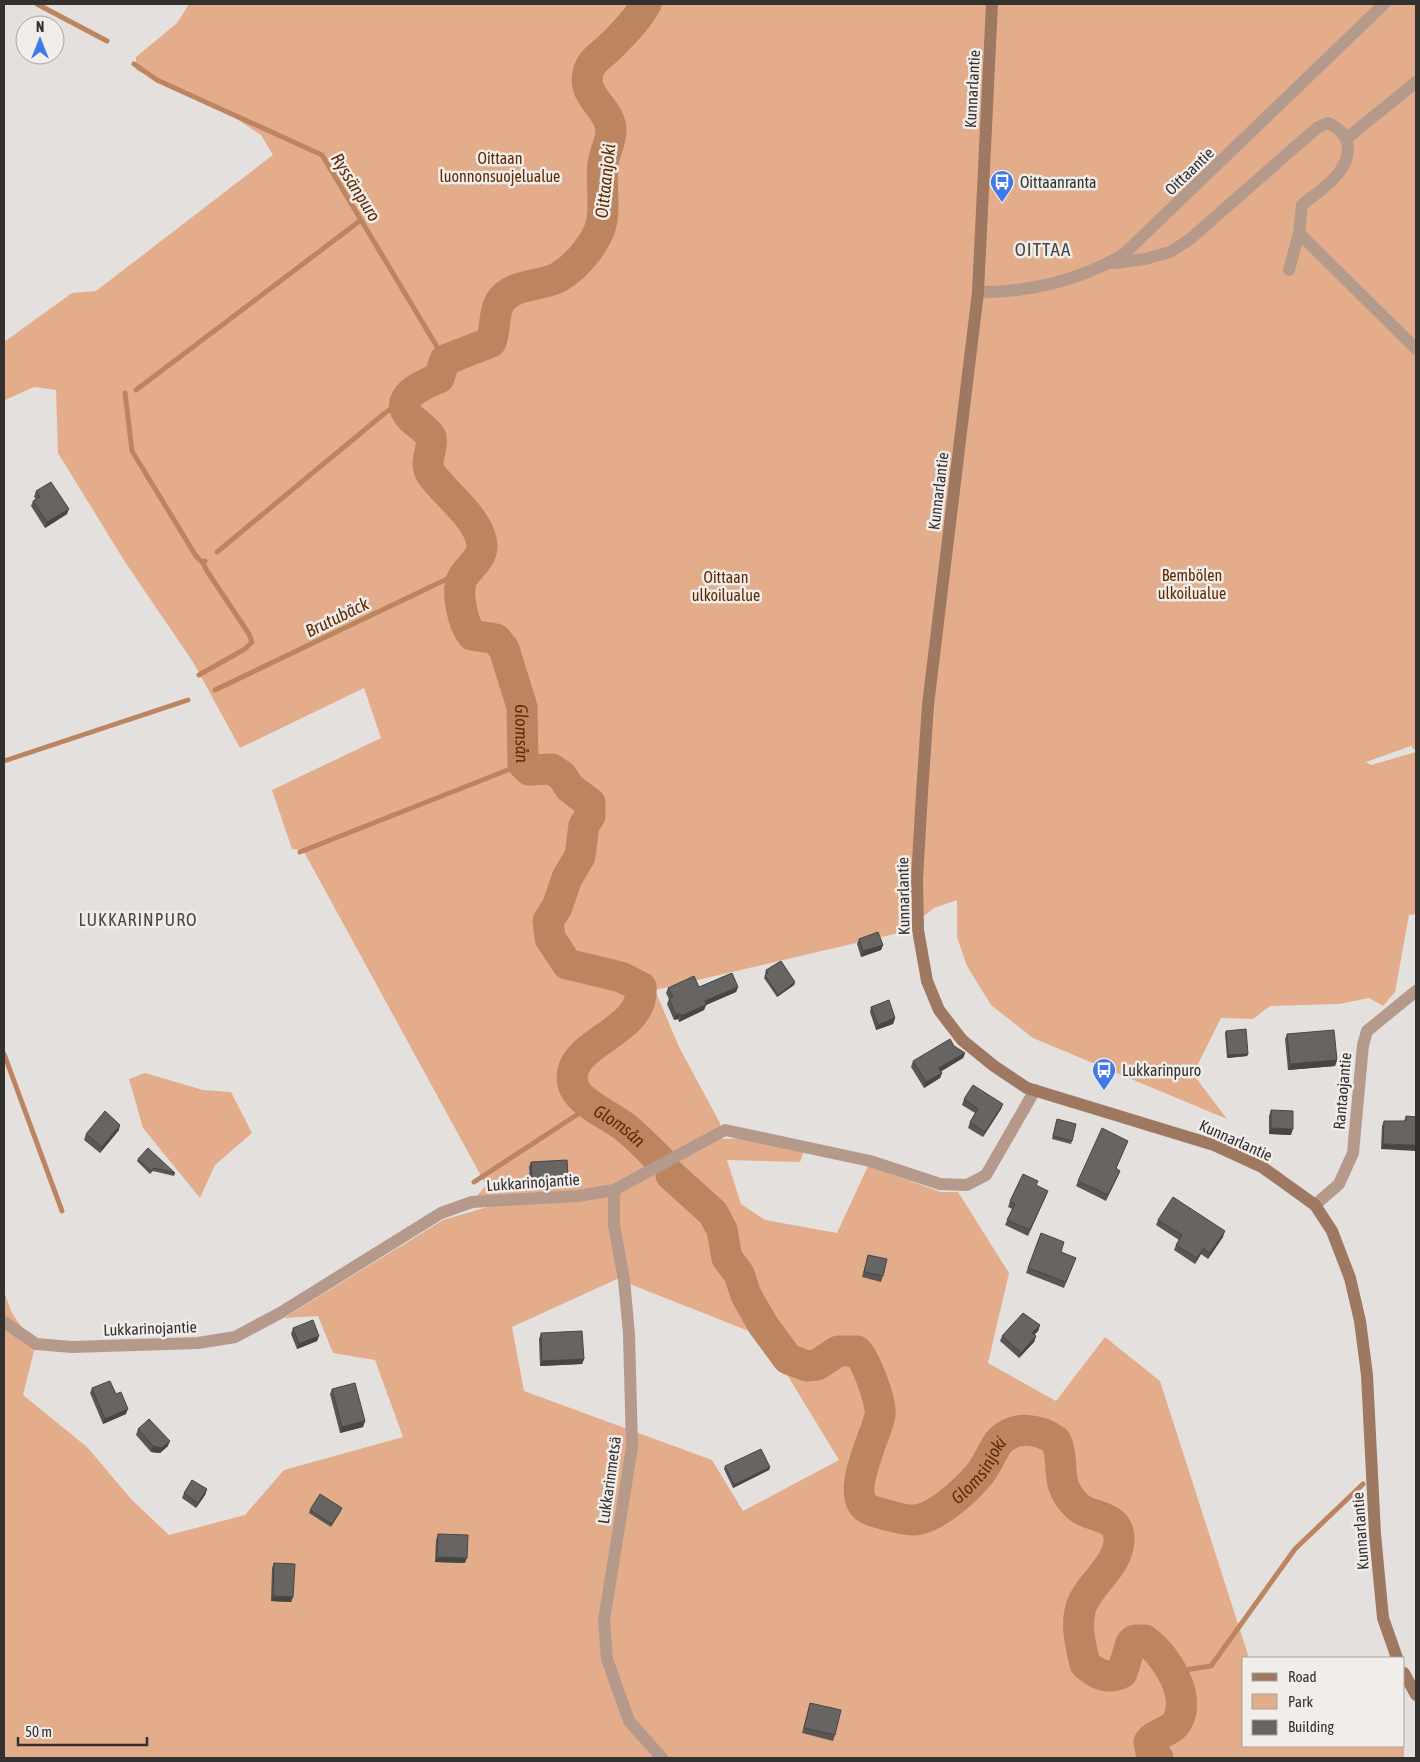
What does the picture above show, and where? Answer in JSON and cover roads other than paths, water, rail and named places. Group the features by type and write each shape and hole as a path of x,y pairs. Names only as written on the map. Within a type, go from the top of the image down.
{"main road":[{"name":"Kunnarlantie","path":"992,4 978,292 928,706 917,879 918,930 927,981 939,1010 962,1040 994,1066 1035,1090 1214,1145 1262,1167 1315,1206 1332,1231 1350,1278 1360,1321 1368,1375 1375,1534 1383,1618 1397,1657"},
{"path":"1405,1675 1416,1695"}],"street":[{"name":"Oittaantie","path":"978,292 1002,292 1043,286 1109,264 1124,254 1384,4"},
{"path":"1346,139 1416,82"},
{"path":"1109,264 1145,259 1170,252 1206,226 1318,127 1328,123 1337,127 1346,139 1348,150 1347,162 1302,206 1300,233 1288,270"},
{"path":"1300,233 1416,350"},
{"name":"Rantaojantie","path":"1315,1206 1339,1184 1352,1153 1363,1045 1368,1031 1416,991"},
{"name":"Lukkarinojantie","path":"4,1322 36,1344 72,1347 198,1343 235,1337 280,1313 441,1213 472,1202 578,1196 614,1190 725,1130 870,1161 940,1184 966,1185 986,1175 1035,1090"},
{"name":"Lukkarinmetsä","path":"614,1190 614,1225 624,1280 629,1334 632,1447 604,1620 607,1659 629,1721 662,1758"}],"waterway":[{"name":"Ryssänpuro","path":"37,4 107,41"},
{"name":"Glomsån","path":"646,4 625,32 594,61 588,73 587,82 589,89 607,116 611,131 602,173 602,219 594,241 586,253 564,274 552,280 519,288 505,296 498,307 491,342 445,360 439,378 412,392 405,404 411,418 431,437 432,442 428,460 431,474 469,516 480,535 482,550 463,577 461,583 461,607 472,635 496,639 504,649 522,707 523,764 529,770 552,769 562,776 570,788 590,803 590,816 584,825 580,856 567,878 557,907 548,921 550,938 567,964 621,977 641,987 639,1003 631,1016 580,1058 573,1070 573,1084 581,1097 594,1108 627,1129 659,1159"},
{"name":"Ryssänpuro","path":"134,64 157,80 322,155 445,360"},
{"path":"136,390 361,220"},
{"path":"125,393 132,451 196,556 203,563"},
{"name":"Brutubäck","path":"217,552 385,413 407,397"},
{"name":"Brutubäck","path":"199,675 245,649 252,642 249,634 207,571 203,563 205,561"},
{"name":"Brutubäck","path":"215,690 470,568"},
{"name":"Brutubäck","path":"4,761 188,700"},
{"path":"300,852 523,764"},
{"path":"4,1054 62,1211"},
{"path":"474,1182 592,1105"},
{"name":"Glomsinjoki","path":"671,1175 713,1213 722,1230 727,1258 739,1274 746,1295 763,1325 788,1359 807,1366 817,1365 838,1351 857,1351 861,1356 873,1382 880,1409 878,1424 863,1465 860,1480 859,1492 862,1503 870,1510 914,1520 931,1515 949,1503 972,1482 981,1472 998,1443 1004,1437 1011,1433 1026,1430 1042,1433 1056,1441 1059,1449 1062,1480 1069,1497 1081,1509 1108,1520 1117,1529 1119,1537 1118,1548 1109,1567 1088,1593 1080,1611 1079,1631 1085,1664 1093,1671 1102,1675 1117,1675 1122,1673 1131,1643 1135,1640 1145,1640 1161,1656 1179,1688 1181,1711 1177,1722 1149,1742 1151,1752 1158,1758"},
{"path":"1172,1672 1211,1666 1295,1549 1363,1484"}],"place":[{"name":"Oittaanranta","path":"1002,203"},
{"name":"Lukkarinpuro","path":"1104,1091"}],"district":[{"name":"OITTAA","path":"1043,249"},
{"name":"LUKKARINPURO","path":"138,919"}],"park label":[{"name":"Oittaan luonnonsuojelualue","path":"500,167"},
{"name":"Bembölen ulkoilualue","path":"1192,584"},
{"name":"Oittaan ulkoilualue","path":"726,586"}],"water label":[{"name":"Oittaanjoki","path":"605,181"}]}
